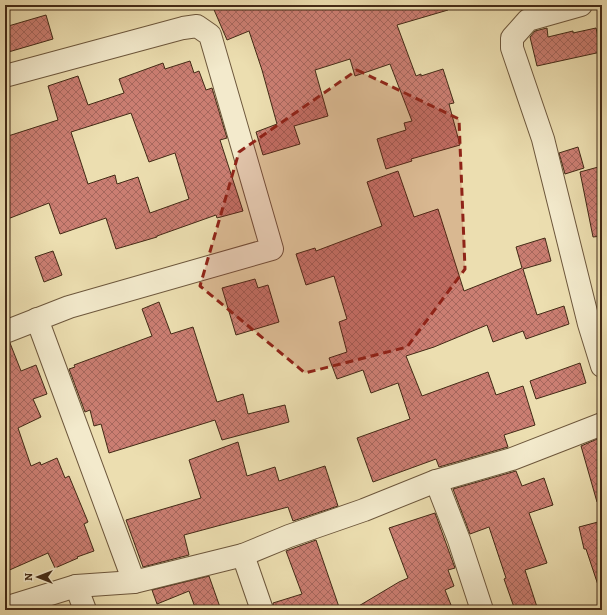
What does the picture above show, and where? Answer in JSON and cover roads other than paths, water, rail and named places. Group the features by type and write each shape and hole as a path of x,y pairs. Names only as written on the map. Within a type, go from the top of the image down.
{"street":[{"path":"581,5 528,20 512,38 512,48 543,139 589,324 602,366"},
{"path":"5,76 183,28 197,26 210,35 272,249 107,296 37,319 5,332"},
{"path":"37,319 134,582"},
{"path":"5,608 76,586 134,582 243,555 289,536 364,510 436,481 512,459 602,424"},
{"path":"436,481 459,540 482,610"},
{"path":"243,555 262,610"},
{"path":"76,586 85,610"}]}
